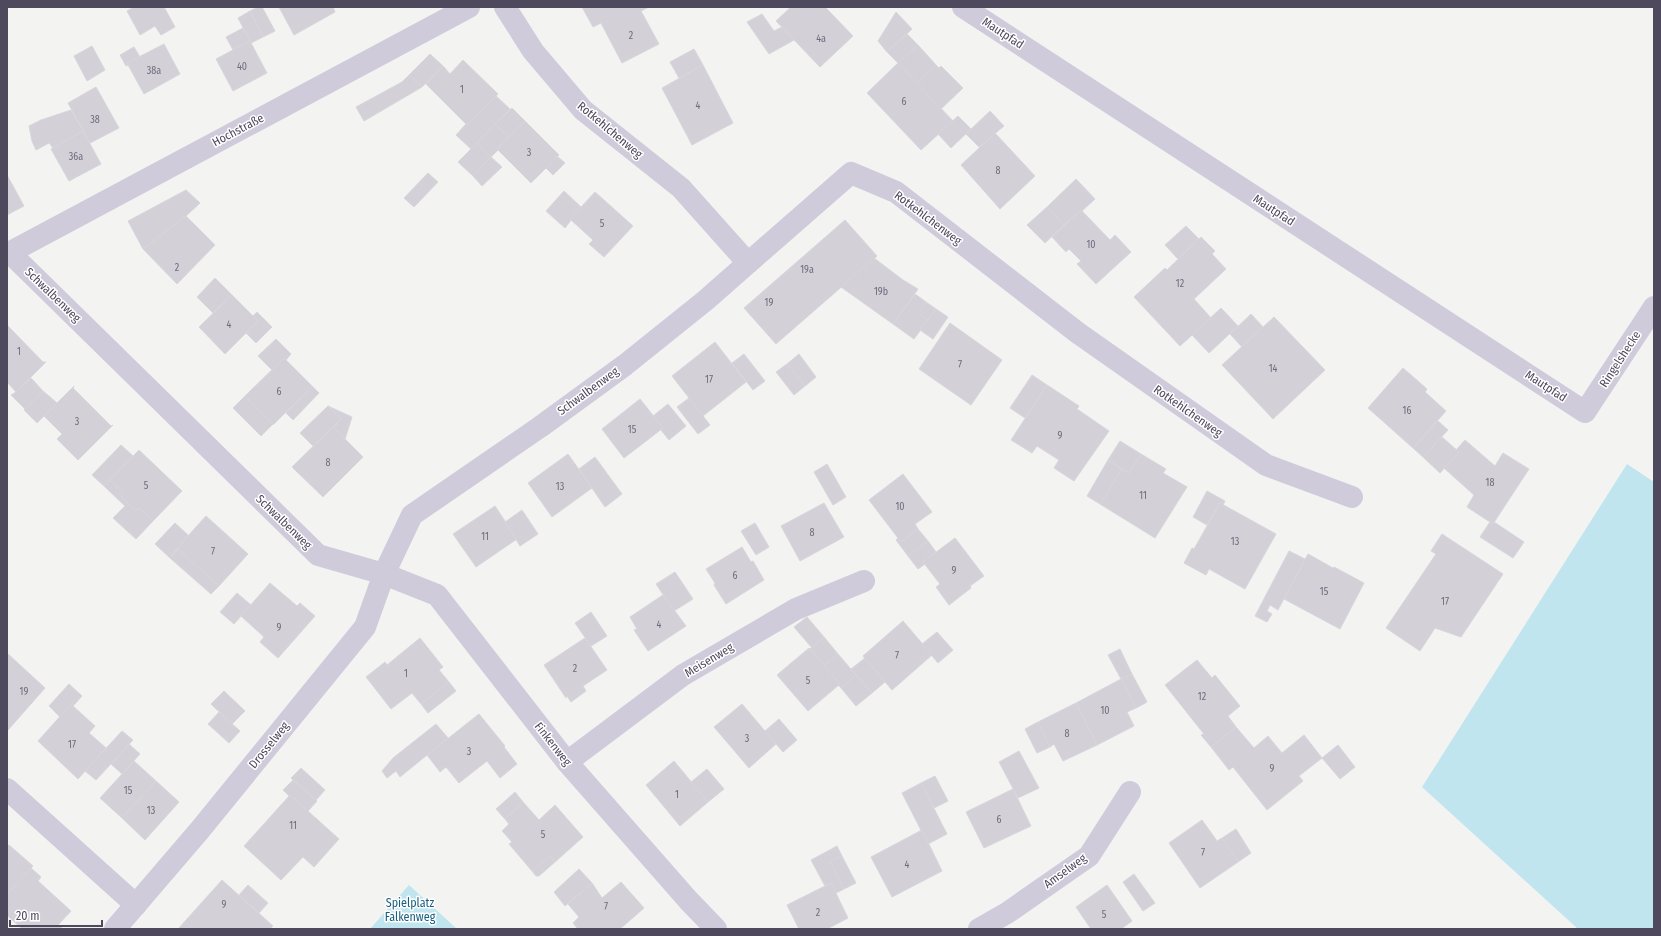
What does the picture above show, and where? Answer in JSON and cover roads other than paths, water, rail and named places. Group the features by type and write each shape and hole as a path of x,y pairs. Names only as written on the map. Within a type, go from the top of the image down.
{"street":[{"name":"Hochstraße","path":"8,253 469,7"},
{"name":"Rotkehlchenweg","path":"505,7 533,51 583,110 681,188 748,264 851,173 896,192 1078,333 1266,465 1352,497"},
{"name":"Mautpfad","path":"963,7 1586,412"},
{"name":"Schwalbenweg","path":"8,253 318,555 384,574 412,515 540,427 625,364 706,300 748,264"},
{"name":"Ringelshecke","path":"1586,412 1654,307"},
{"name":"Finkenweg","path":"384,574 437,595 567,762 689,901 716,929"},
{"name":"Drosselweg","path":"115,929 204,825 365,627 384,574"},
{"name":"Meisenweg","path":"567,762 683,675 796,609 864,581"},
{"path":"7,789 136,906"},
{"name":"Amselweg","path":"979,929 1007,913 1089,856 1130,792"}],"park label":[{"name":"Spielplatz Falkenweg","path":"410,910"}]}
